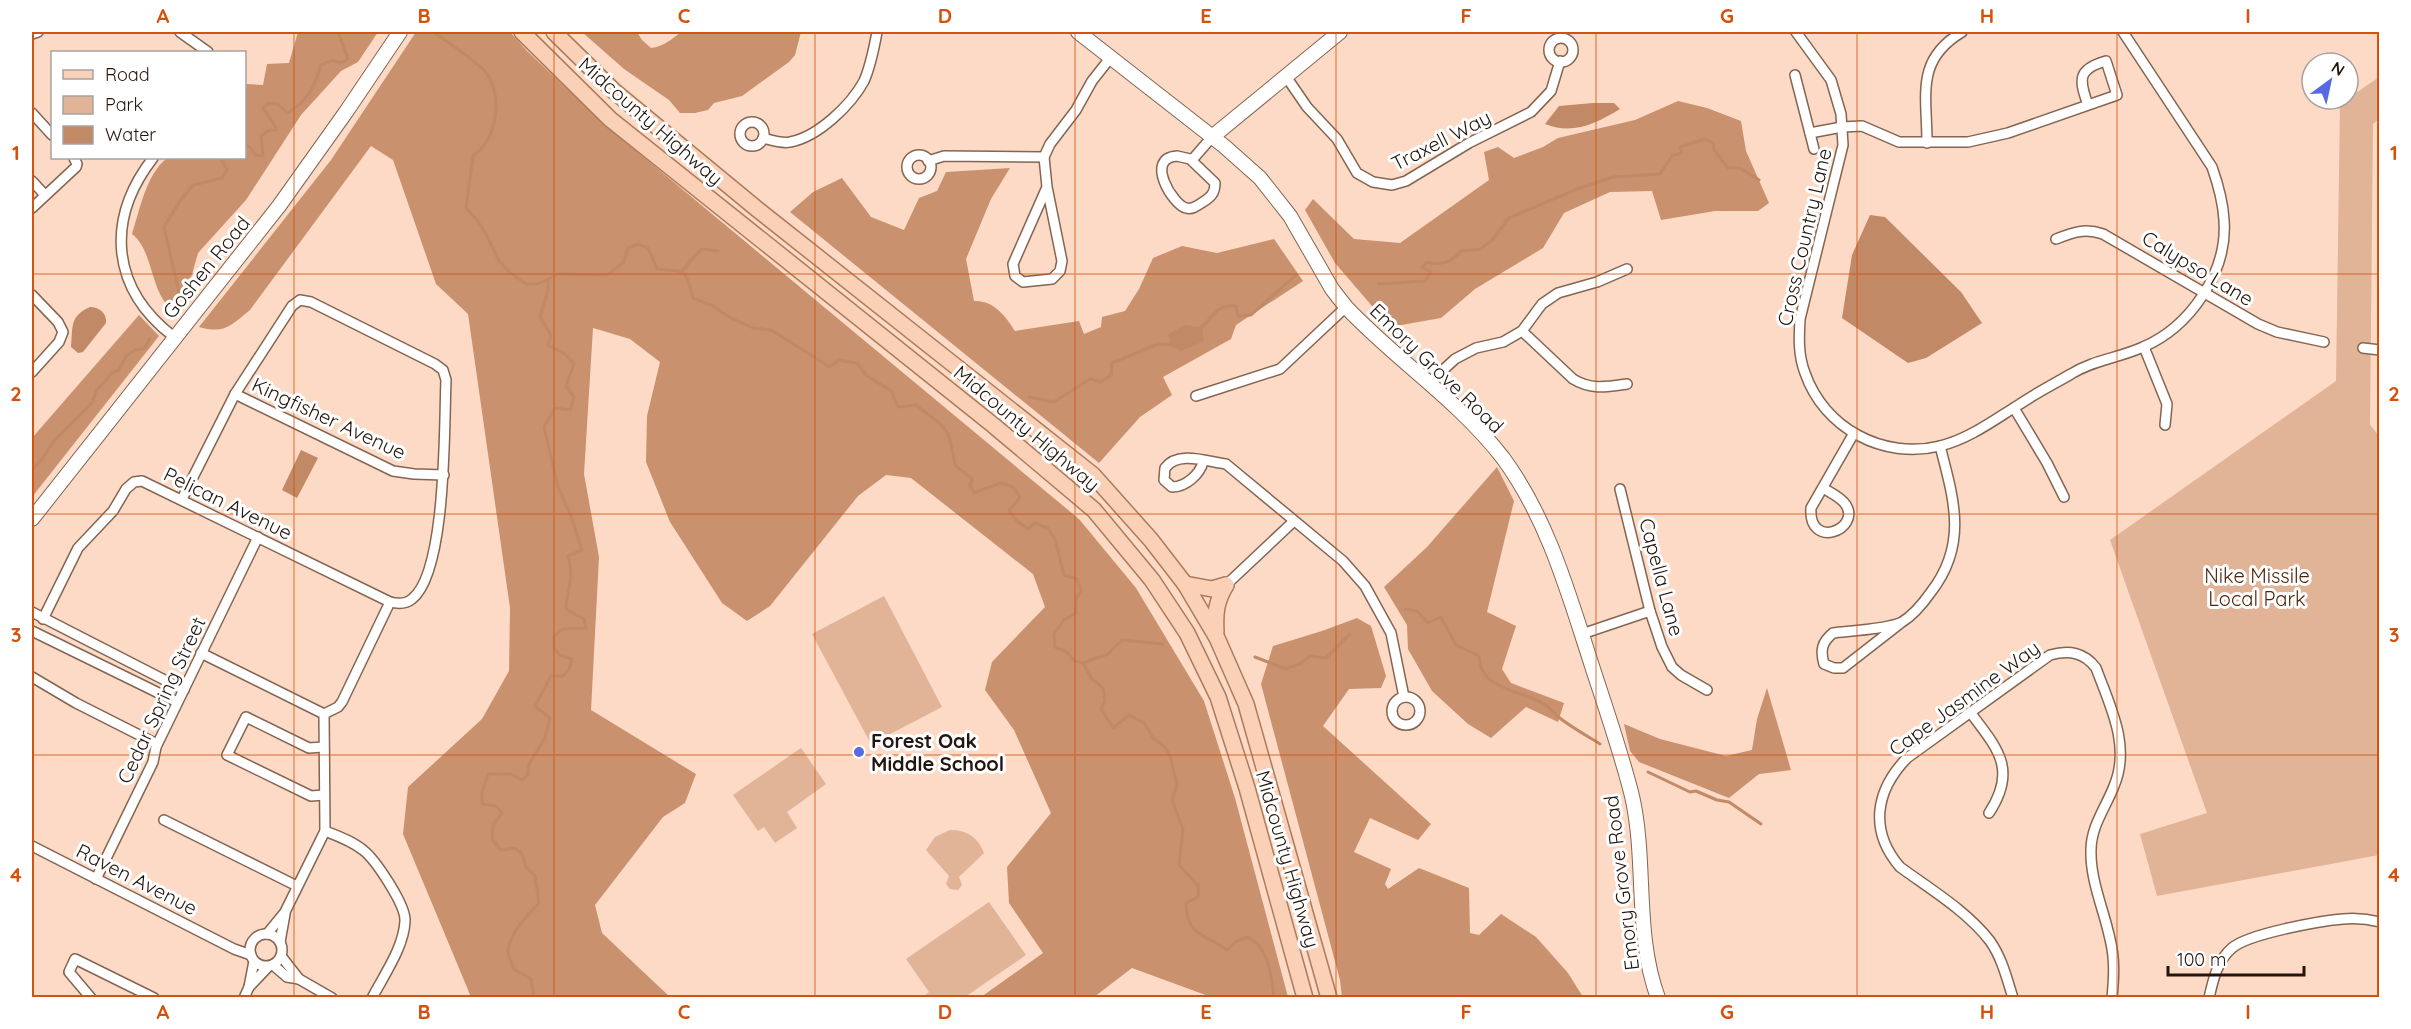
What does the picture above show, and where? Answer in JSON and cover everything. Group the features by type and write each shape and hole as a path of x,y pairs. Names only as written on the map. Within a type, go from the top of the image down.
{"main road":[{"name":"Midcounty Highway","path":"522,32 610,119 993,425 1094,510 1152,580 1187,633 1218,697 1247,788 1305,998"},
{"name":"Midcounty Highway","path":"554,32 614,91 721,180 1093,475 1151,540 1185,584 1217,638 1246,704 1329,998"},
{"path":"1185,584 1212,589 1226,585"},
{"path":"1217,638 1215,612 1226,585"}],"street":[{"path":"32,34 38,32"},
{"path":"180,32 207,51"},
{"name":"Goshen Road","path":"32,519 279,206 400,32"},
{"path":"763,138 792,142 818,129 836,116 852,99 863,82 878,32"},
{"name":"Emory Grove Road","path":"1078,32 1252,171 1276,196 1332,289 1346,307 1477,428 1518,482 1542,526 1567,584 1632,797 1639,834 1646,951 1658,998"},
{"path":"1192,160 1212,137 1340,32"},
{"name":"Cross Country Lane","path":"1797,32 1831,80 1841,114 1842,126 1841,158 1800,319 1799,345 1804,372 1816,397 1836,421 1872,443 1894,449 1914,450 1940,446 1967,437 2082,367 2144,347 2177,327 2193,310 2214,274 2221,252 2225,222 2220,189 2212,167 2123,32"},
{"path":"1928,143 1928,69 1933,57 1943,45 1962,32"},
{"path":"1047,187 1013,264 1015,276 1026,282 1052,279 1062,267 1047,187 1044,157 1092,81 1111,57"},
{"name":"Traxell Way","path":"1285,75 1307,107 1334,135 1355,170 1373,182 1392,185 1406,181 1469,143 1517,121 1534,110 1552,88 1560,61"},
{"path":"1810,133 1842,126 1862,126 1899,142 1928,143 1968,142 2008,133 2117,95 2106,61 2094,64 2085,71 2081,78 2088,105"},
{"name":"Cross Country Lane","path":"1795,75 1814,149"},
{"path":"32,113 51,134"},
{"path":"928,161 944,156 1044,157"},
{"path":"1171,156 1184,156 1192,160 1212,179 1215,187 1209,198 1187,209 1178,203 1161,171 1164,162 1171,156"},
{"path":"152,159 138,178 125,210 121,232 121,252 126,276 138,299 154,321 174,337"},
{"path":"32,208 76,161"},
{"path":"32,180 45,195"},
{"name":"Calypso Lane","path":"2056,239 2085,230 2103,234 2240,315 2277,332 2324,342"},
{"path":"1430,383 1455,359 1476,348 1503,342 1522,331 1542,304 1558,293 1597,282 1627,269"},
{"path":"32,295 58,322 63,332 59,342 32,372"},
{"path":"183,499 235,394 292,306 300,300 305,299 443,370 446,380 444,475 435,550 429,571 412,599 398,604 390,603 342,702 338,707 324,714"},
{"path":"1196,396 1280,369 1346,307"},
{"path":"1522,331 1581,384 1599,388 1627,384"},
{"path":"2144,347 2168,404 2165,425"},
{"path":"2363,348 2379,350"},
{"name":"Kingfisher Avenue","path":"235,394 393,471 444,475"},
{"path":"2014,408 2064,497"},
{"path":"1824,488 1840,498 1849,513 1847,522 1840,529 1832,532 1822,532 1814,526 1810,518 1811,508 1854,433"},
{"path":"1902,622 1833,633 1822,647 1824,663 1834,668 1843,668 1856,660 1902,622 1936,586 1949,560 1956,518 1940,446"},
{"path":"1203,462 1230,466 1343,561 1376,603 1391,633 1404,697"},
{"name":"Pelican Avenue","path":"43,619 78,548 113,511 126,489 134,482 142,481 183,499 390,603"},
{"name":"Capella Lane","path":"1620,489 1650,612 1662,647 1672,667 1707,690"},
{"path":"1226,585 1294,520"},
{"name":"Cedar Spring Street","path":"96,879 153,762 157,744 258,537"},
{"path":"32,612 184,690"},
{"path":"1582,634 1650,612"},
{"path":"32,631 177,702"},
{"name":"Cape Jasmine Way","path":"2013,998 2001,963 1989,940 1965,916 1900,867 1891,857 1882,837 1879,807 1883,790 1894,771 1907,758 2050,655 2061,652 2077,652 2091,661 2096,668 2118,730 2122,759 2114,788 2096,824 2090,848 2092,870 2111,940 2115,967 2112,998"},
{"path":"201,653 324,714"},
{"path":"32,676 85,707 157,744"},
{"path":"1970,712 1997,748 2001,759 2003,777 2001,795 1989,813"},
{"path":"267,934 285,912 325,831 324,714"},
{"path":"323,747 309,748 246,717 227,755 311,796 324,795"},
{"path":"164,819 297,886"},
{"path":"325,831 357,845 365,852 374,862 405,915 399,944 372,998"},
{"name":"Raven Avenue","path":"32,846 252,958"},
{"path":"285,912 280,942 281,956 299,979"},
{"path":"2209,998 2212,980 2223,958 2233,947 2250,937 2343,919 2367,919 2379,922"},
{"path":"225,945 253,941 267,934 280,942"},
{"path":"244,998 249,987 253,941"},
{"path":"249,987 281,956"},
{"path":"252,958 287,977 299,979 332,998"},
{"path":"92,998 69,972 75,959 147,996"}],"green space":[{"name":"Nike Missile Local Park","path":"2379,77 2379,119 2373,124 2370,425 2380,437 2379,855 2157,896 2140,834 2207,813 2110,540 2336,381 2340,111 2360,111 2360,90"},
{"path":"884,596 942,707 871,744 812,634"},
{"path":"801,748 826,784 787,812 797,828 775,843 764,827 758,831 733,795"},
{"path":"950,830 962,831 971,836 979,843 984,853 959,877 962,885 958,890 950,889 946,884 949,876 926,850 935,837"},
{"path":"989,902 1026,955 965,997 923,997 929,992 906,959"}],"shaded area":[{"path":"298,32 378,32 358,62 341,71 301,115 246,200 198,253 187,292 167,305 157,288 144,249 132,234 149,183 166,159 246,159 246,84 263,85 267,64 289,63"},
{"path":"416,32 510,32 605,125 1079,519 1136,588 1204,701 1235,798 1288,997 1211,997 1132,968 1094,997 981,997 1043,953 1009,903 1007,867 1051,813 1014,730 985,690 992,662 1045,607 1033,574 911,478 886,475 858,496 770,606 747,621 722,603 670,522 646,462 647,416 660,362 630,339 593,328 584,474 599,557 591,710 696,774 685,803 663,817 595,905 602,933 670,997 471,997 403,834 408,787 482,719 509,671 510,608 468,314 436,284 393,160 371,146 250,310 221,329 199,327 331,160"},
{"path":"582,32 637,32 651,48 671,40 681,32 801,32 795,55 789,62 742,96 714,103 708,110 680,113 669,100 624,69"},
{"path":"1678,101 1707,108 1741,121 1746,151 1769,203 1758,211 1715,211 1661,220 1652,191 1610,192 1564,213 1543,248 1475,289 1441,318 1390,327 1335,263 1305,210 1313,199 1354,239 1400,243 1489,180 1484,152 1498,147 1514,158 1543,147 1558,138 1635,120"},
{"path":"1010,168 991,199 966,259 974,301 993,306 1007,319 1015,331 1079,321 1084,334 1101,327 1102,317 1125,311 1139,289 1153,258 1182,246 1217,253 1274,239 1303,281 1236,325 1231,339 1163,377 1172,395 1140,417 1099,463 790,212 813,192 842,178 871,217 904,230 919,198 937,191 946,172"},
{"path":"139,315 159,336 32,497 32,438"},
{"path":"1497,467 1514,501 1487,612 1516,626 1502,669 1511,683 1564,703 1558,722 1526,707 1491,738 1468,724 1432,691 1408,649 1407,625 1384,587 1427,547"},
{"path":"1357,618 1371,626 1386,676 1381,688 1349,689 1323,726 1431,824 1418,840 1370,818 1354,852 1391,869 1385,884 1388,889 1419,868 1469,888 1470,933 1479,935 1501,914 1536,937 1568,973 1583,997 1342,997 1340,980 1261,684 1273,646"},
{"path":"1767,688 1791,770 1759,774 1729,798 1639,762 1630,751 1624,724 1660,739 1726,756 1752,750 1757,719"}],"water":[{"path":"1614,103 1620,109 1593,123 1574,128 1545,124 1559,106"},
{"path":"1870,215 1885,217 1961,292 1982,323 1926,358 1908,363 1842,318 1852,255"},
{"path":"90,307 102,311 106,323 83,352 78,353 71,347 73,323 78,314"},
{"path":"1185,325 1202,328 1204,341 1181,351 1171,346 1168,334"},
{"path":"301,450 318,458 297,498 282,490"}],"waterway":[{"path":"246,146 256,155 263,156 261,136 269,130 276,130 263,108 269,103 278,104 287,113 294,109 309,93 321,65 332,60 341,63 348,59 338,32"},
{"path":"433,32 478,64 493,85 495,119 487,140 473,156 466,208 477,220 499,261 509,272 526,284 537,284 559,274 607,275 624,262 628,248 638,244 648,248 657,269 679,271 685,276 693,298 753,328 771,330 830,367 839,360 857,363 866,375 891,391 898,407 916,405 945,429 951,443 955,465 972,479 970,486 974,493 1001,483 1013,487 1020,497 1009,511 1028,529 1035,523 1048,528 1055,539 1064,575 1077,579 1081,590 1076,600 1076,613 1064,620 1054,634 1055,647 1067,652 1074,661 1083,663 1091,678 1103,688 1105,701 1101,709 1113,728 1129,715 1144,723 1153,738 1165,747 1170,756 1177,785 1172,800 1183,829 1179,865 1199,887 1198,897 1186,903 1187,914 1193,928 1227,950 1237,941 1248,937 1255,942 1261,948 1268,964 1274,998"},
{"path":"1378,284 1425,281 1431,272 1422,267 1427,262 1442,263 1454,258 1461,251 1481,249 1493,239 1509,218 1577,189 1613,177 1660,174 1672,156 1682,153 1680,147 1705,139 1713,143 1714,150 1728,168 1740,168 1759,180"},
{"path":"168,313 179,292 164,227 193,185 222,178 227,170 222,161 224,159"},
{"path":"681,272 701,249 718,251"},
{"path":"1199,329 1224,307 1236,306 1238,316 1251,315 1296,275"},
{"path":"532,998 534,996 531,979 514,969 508,951 512,937 539,903 535,876 526,867 522,854 515,848 501,850 492,839 493,825 502,813 496,806 482,804 482,792 488,774 511,774 522,780 528,775 529,764 545,738 550,718 535,706 551,676 563,676 569,669 572,659 559,655 554,647 554,636 563,629 586,628 584,619 566,609 571,577 568,556 582,550 571,516 558,487 544,427 555,408 570,410 574,397 566,386 574,364 565,354 548,345 551,335 540,317 548,290 548,280"},
{"path":"32,470 53,442 92,403 96,391 112,373 119,370 126,356 135,350 144,349 150,338"},
{"path":"1029,397 1054,402 1090,379 1101,382 1111,375 1112,363 1158,344 1173,345"},
{"path":"1405,609 1417,611 1428,623 1441,617 1456,645 1479,656 1481,668 1487,677 1505,688 1538,700 1600,744"},
{"path":"1255,657 1286,669 1300,664 1310,656 1326,658 1350,634"},
{"path":"1083,663 1108,654 1122,640 1163,644"},
{"path":"1648,772 1690,792 1696,791 1717,800 1729,802 1761,824"}],"place":[{"name":"Forest Oak Middle School","path":"859,752"}]}
